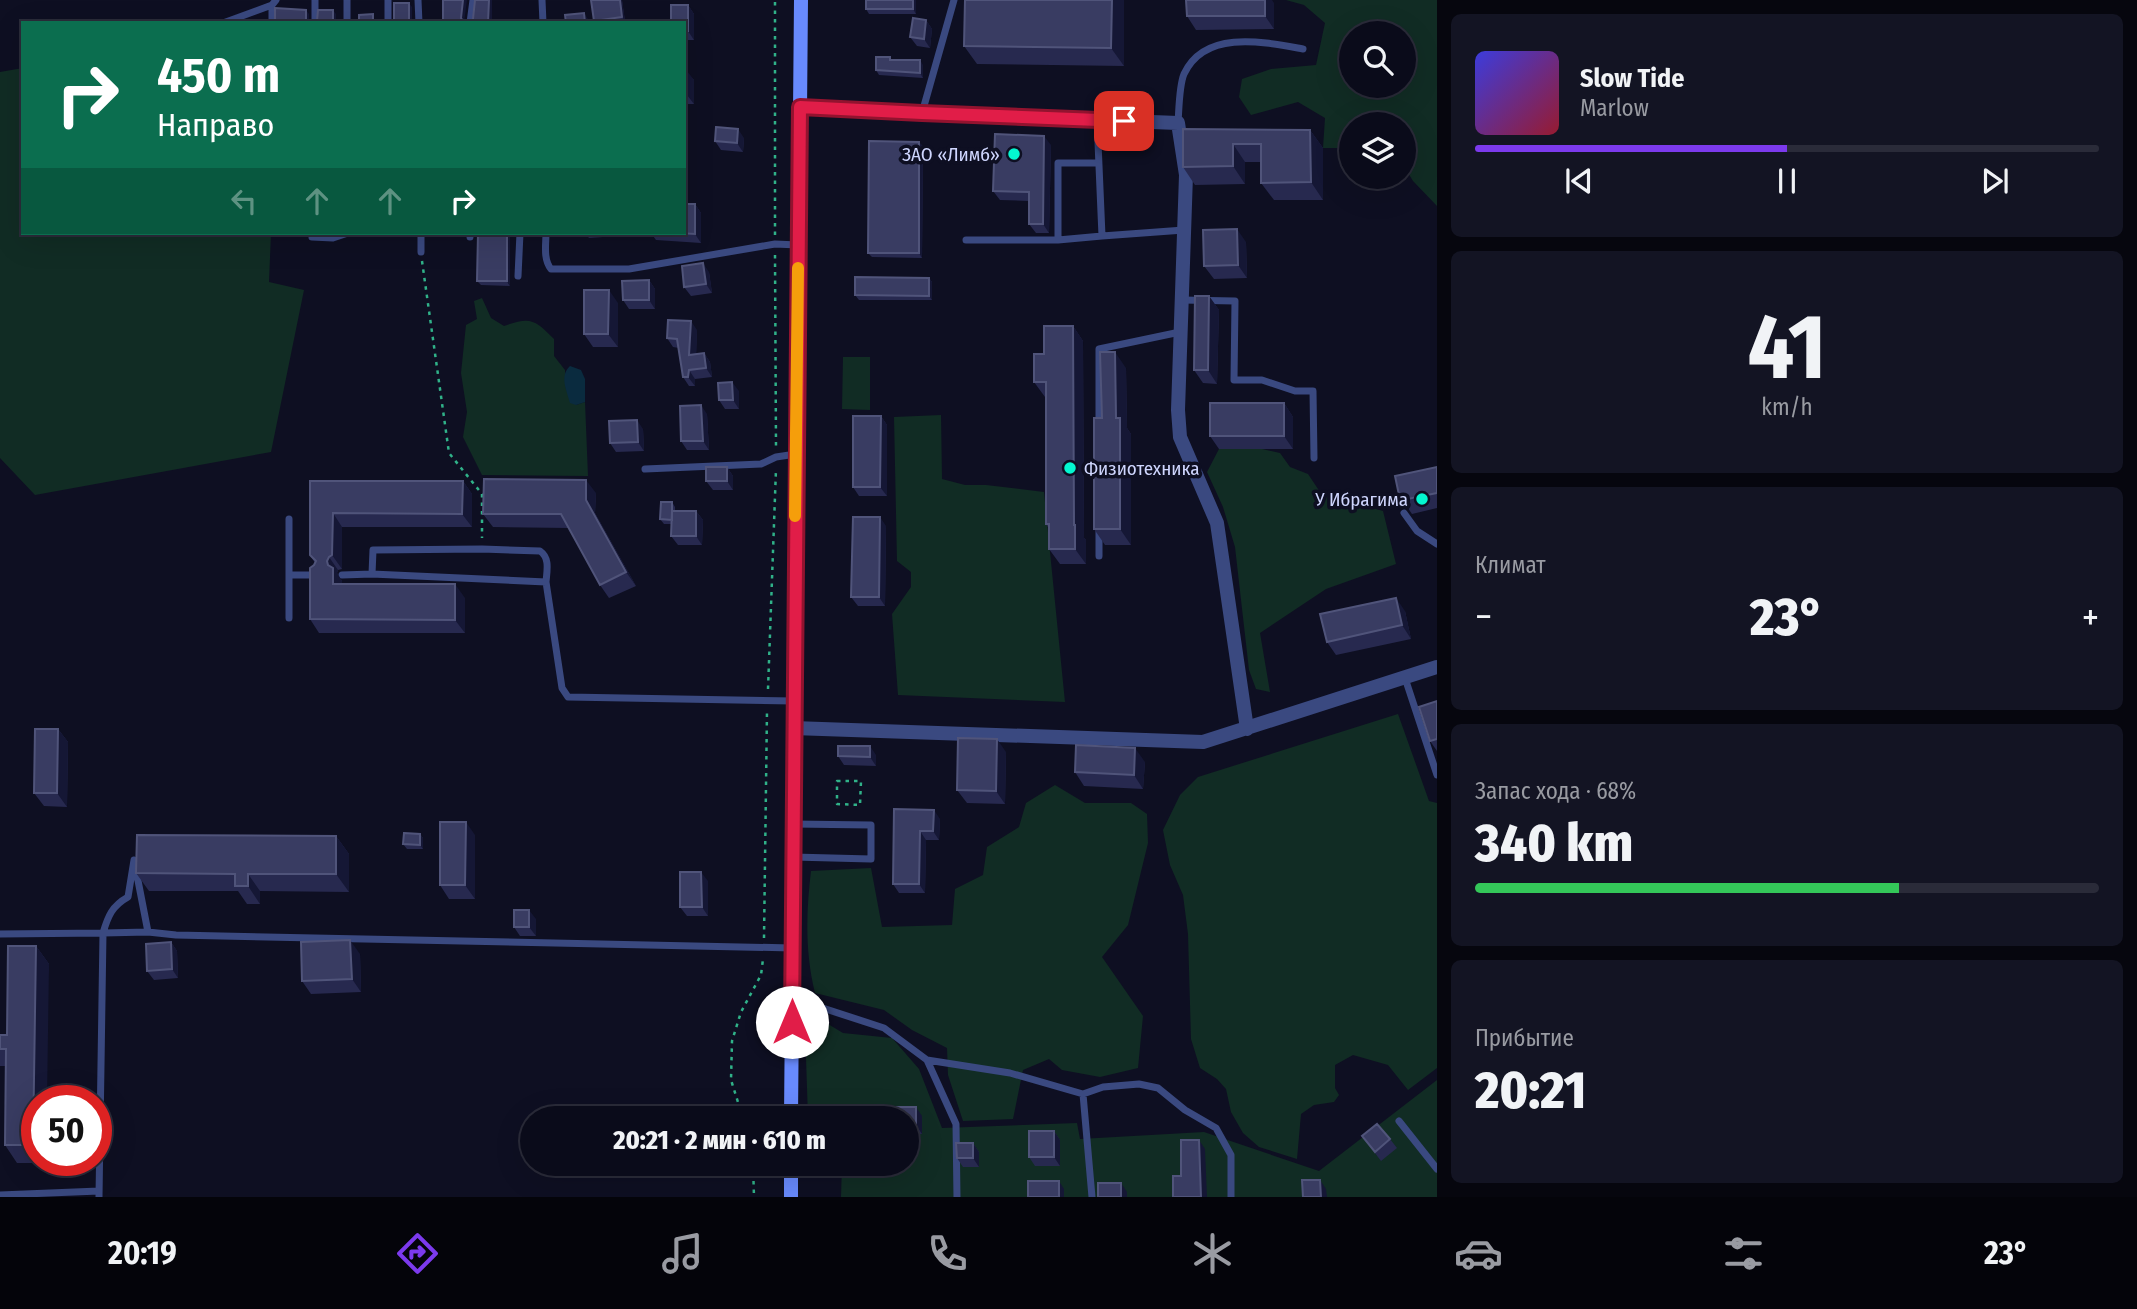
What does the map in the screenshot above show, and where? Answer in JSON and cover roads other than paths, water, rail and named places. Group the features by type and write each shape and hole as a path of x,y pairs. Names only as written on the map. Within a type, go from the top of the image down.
{"main road":[{"path":"791,1106 801,0"},
{"path":"791,1176 791,1197"}],"street":[{"path":"800,107 1178,123 1185,175 1178,410 1180,437 1217,523 1247,729"},
{"path":"793,728 1203,742 1437,667"}],"lane":[{"path":"315,0 315,21"},
{"path":"347,0 347,21"},
{"path":"388,0 388,21"},
{"path":"418,0 419,21"},
{"path":"470,21 472,0"},
{"path":"542,0 543,21"},
{"path":"922,113 954,0"},
{"path":"228,21 274,2 272,21"},
{"path":"1178,123 1183,76 1195,59 1215,45 1258,41 1303,49"},
{"path":"1097,119 1102,236"},
{"path":"1058,240 1058,163 1098,163"},
{"path":"966,240 1058,240 1184,230"},
{"path":"312,237 333,238 342,235"},
{"path":"421,235 421,251"},
{"path":"518,276 520,235"},
{"path":"546,235 547,264 551,269 629,269 775,244 799,245"},
{"path":"1182,300 1235,301 1234,380 1262,380 1295,391 1313,391 1314,458"},
{"path":"1099,432 1099,349 1180,332"},
{"path":"645,469 761,464 776,457 796,454"},
{"path":"1404,513 1417,531 1437,544"},
{"path":"1099,514 1099,556"},
{"path":"289,519 289,618"},
{"path":"372,574 373,550 540,551 548,564 546,582 562,688 569,697 794,701"},
{"path":"289,575 319,575"},
{"path":"342,575 546,582"},
{"path":"1405,678 1437,775"},
{"path":"793,824 871,825 871,859 793,858"},
{"path":"0,1195 99,1194 103,933 110,912 128,897 134,860 148,932"},
{"path":"0,934 148,932 176,935 792,948"},
{"path":"792,998 884,1028 926,1060 956,1124 957,1197"},
{"path":"926,1060 1010,1073 1083,1094 1103,1087 1139,1084 1158,1088 1185,1110 1216,1128 1231,1155 1231,1197"},
{"path":"1083,1094 1092,1197"},
{"path":"1399,1121 1437,1168"}],"water":[{"path":"570,366 581,370 585,379 585,402 576,405 570,403 565,384 565,374"}],"place":[{"name":"ЗАО «Лимб»","path":"1014,154"},
{"name":"Физиотехника","path":"1070,468"},
{"name":"У Ибрагима","path":"1422,499"}]}
